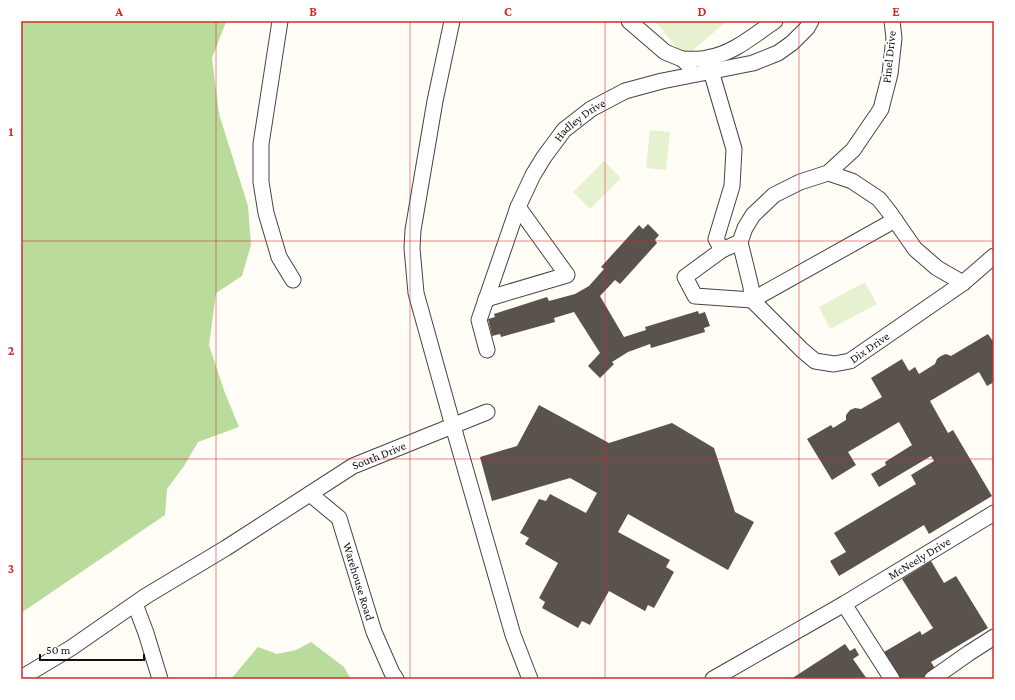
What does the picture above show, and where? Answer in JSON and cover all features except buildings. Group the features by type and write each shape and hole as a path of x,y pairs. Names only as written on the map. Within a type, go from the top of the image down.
{"lane":[{"path":"280,21 261,144 261,182 266,213 279,257 294,280"},
{"path":"452,21 435,101 413,230 412,248 416,293 512,635 530,679"},
{"path":"629,21 665,52 682,59 705,73 734,149 732,186 716,239 722,250"},
{"path":"682,59 708,58 720,55 734,49 775,21"},
{"name":"Hadley Drive","path":"487,350 480,320 518,207 533,175 564,130 591,109 625,92 662,81 753,63 778,53 792,43 807,28 811,21"},
{"name":"Pinel Drive","path":"828,173 853,150 881,109 890,74 894,38 892,21"},
{"path":"752,300 751,287 740,242 745,228 753,216 774,195 800,182 828,173 852,181 878,199 890,213 915,249 937,268 962,283"},
{"path":"486,299 567,275 518,207"},
{"path":"740,242 722,250 685,277 695,296 752,300 895,220"},
{"name":"Dix Drive","path":"752,300 815,361 834,364 850,361 962,283 994,256"},
{"name":"South Drive","path":"21,678 71,648 146,596 226,548 353,466 487,412"},
{"name":"Warehouse Road","path":"310,494 339,518 374,632 396,679"},
{"name":"McNeely Drive","path":"713,679 844,604 994,513"},
{"path":"135,604 146,633 160,679"},
{"path":"844,604 892,679"},
{"path":"932,679 969,653 994,638"}],"green space":[{"path":"21,21 226,22 212,58 219,114 248,206 251,245 242,276 216,293 209,345 225,393 239,427 198,442 184,466 167,489 165,515 21,613"},
{"path":"655,21 727,21 690,53 680,52"},
{"path":"650,130 670,132 666,170 646,168"},
{"path":"604,161 621,178 590,209 573,192"},
{"path":"865,282 877,304 830,329 819,307"},
{"path":"311,642 344,667 351,679 231,679 258,647 277,654 296,650"}]}
